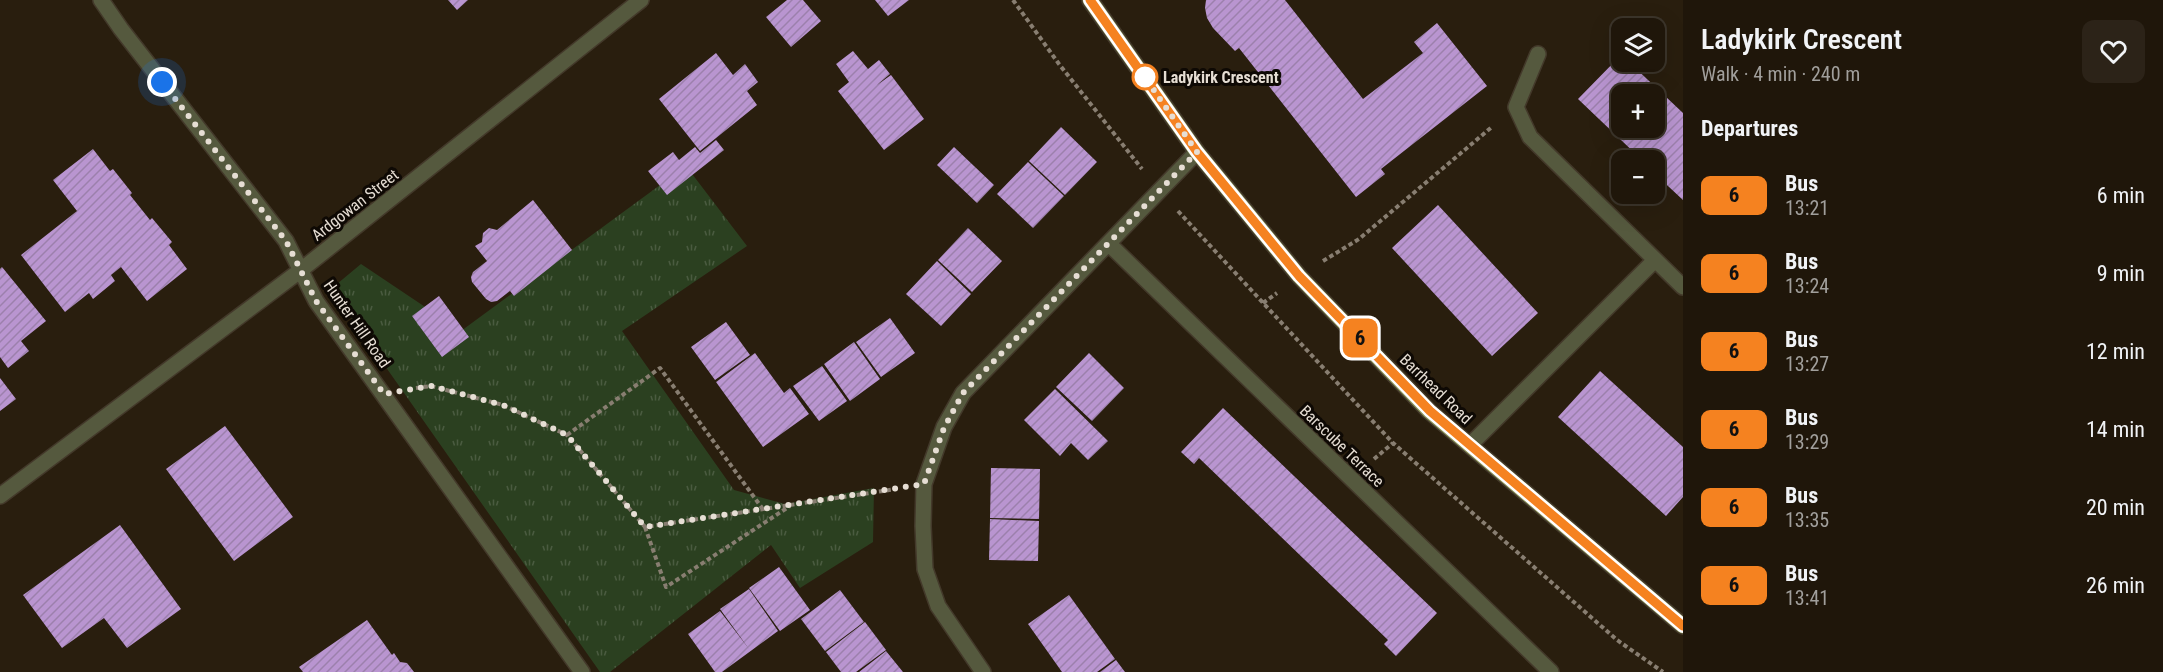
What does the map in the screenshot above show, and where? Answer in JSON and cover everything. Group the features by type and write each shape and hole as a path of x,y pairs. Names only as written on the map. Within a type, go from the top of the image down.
{"main road":[{"name":"Barrhead Road","path":"1090,0 1197,152 1299,276 1430,411 1683,626"}],"street":[{"name":"Hunter Hill Road","path":"101,0 286,241 316,301 582,672"},
{"name":"Ardgowan Street","path":"0,496 301,270 641,0"},
{"path":"1538,54 1516,107 1530,137 1683,287"},
{"path":"983,672 938,606 926,569 923,526 924,484 944,428 963,393 1197,152"},
{"name":"Barscube Terrace","path":"1108,244 1551,672"},
{"path":"1470,445 1655,260"}],"path":[{"path":"1013,0 1059,64 1160,191 1393,443 1617,640 1663,672"},
{"path":"1263,303 1299,276 1359,239 1516,107"},
{"path":"567,435 660,368 762,508"},
{"path":"384,394 431,386 503,405 567,435 645,527 666,587 792,504"},
{"path":"645,527 924,484"}],"green space":[{"path":"686,166 747,246 622,331 734,490 785,504 874,488 873,542 800,588 771,545 610,672 600,672 331,289 361,264 461,331"}],"building":[{"path":"448,0 468,0 457,10"},
{"path":"787,0 803,0 821,21 791,47 766,17"},
{"path":"875,0 909,0 888,16"},
{"path":"1206,0 1285,0 1363,99 1423,53 1414,42 1437,23 1487,86 1381,169 1385,174 1356,197 1239,48 1235,51 1213,28 1207,18"},
{"path":"853,51 868,69 879,60 890,74 877,85 891,75 924,119 884,150 838,91 849,82 836,64"},
{"path":"716,53 733,75 745,64 758,82 747,91 757,105 700,151 659,99"},
{"path":"1611,65 1611,72 1640,72 1652,84 1611,84 1611,130 1578,99"},
{"path":"1665,96 1683,113 1683,200 1665,183 1665,150 1632,150 1619,138 1665,138"},
{"path":"1061,127 1097,162 1065,195 1029,161"},
{"path":"716,140 724,150 667,195 648,171 673,152 679,160 695,147 700,153"},
{"path":"954,147 994,185 977,203 937,165"},
{"path":"93,149 110,171 113,169 150,220 152,218 172,242 169,245 187,269 147,301 121,267 111,275 115,281 93,299 89,293 65,312 21,255 77,211 53,180"},
{"path":"1028,162 1064,196 1033,228 997,194"},
{"path":"533,200 572,250 514,296 510,291 497,301 491,302 472,282 473,272 487,261 475,246 482,242 483,233 489,228 497,230"},
{"path":"1438,205 1538,313 1492,356 1392,248"},
{"path":"968,228 1002,261 972,292 938,260"},
{"path":"937,261 971,294 941,326 906,294"},
{"path":"2,267 46,321 21,341 29,351 8,368 0,357 0,269"},
{"path":"439,296 469,337 442,357 412,316"},
{"path":"890,318 915,353 881,377 856,342"},
{"path":"726,322 750,355 715,380 691,347"},
{"path":"854,342 880,379 850,401 824,364"},
{"path":"755,353 784,393 790,388 809,414 763,447 716,382"},
{"path":"1089,353 1124,388 1092,421 1056,387"},
{"path":"822,366 847,401 819,421 793,386"},
{"path":"1600,371 1683,447 1683,497 1666,516 1558,417"},
{"path":"0,378 16,399 0,411"},
{"path":"1055,389 1108,441 1088,460 1071,443 1060,456 1024,420"},
{"path":"1223,408 1437,613 1396,656 1384,644 1388,640 1199,458 1194,464 1181,452"},
{"path":"225,426 293,517 234,561 166,469"},
{"path":"991,468 1040,469 1039,519 990,518"},
{"path":"990,519 1039,521 1038,561 989,560"},
{"path":"120,525 181,609 127,648 104,618 62,648 23,595"},
{"path":"779,567 810,610 780,631 749,588"},
{"path":"749,589 778,631 722,672 715,672 688,634 720,611 749,649 720,609"},
{"path":"840,590 864,622 825,651 801,619"},
{"path":"1069,595 1115,659 1097,672 1062,672 1028,624"},
{"path":"367,620 392,655 394,653 400,662 407,663 414,672 303,672 299,667"},
{"path":"865,622 886,650 856,672 841,672 826,652"},
{"path":"886,651 903,672 859,672"},
{"path":"1116,660 1125,672 1100,672"}],"bus line":[{"name":"6","path":"1090,0 1197,152 1299,276 1430,411 1683,626"}],"place":[{"name":"Ladykirk Crescent","path":"1145,77"}],"route":[{"path":"162,82 286,241 316,301 384,394 431,386 503,405 567,435 645,527 924,484 944,428 963,393 1197,152 1145,77"}]}
